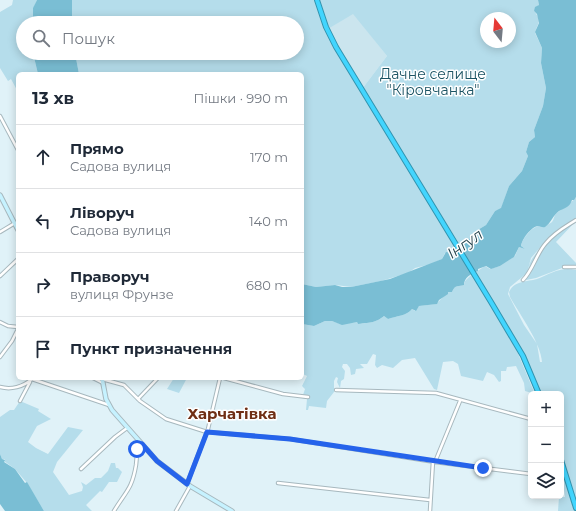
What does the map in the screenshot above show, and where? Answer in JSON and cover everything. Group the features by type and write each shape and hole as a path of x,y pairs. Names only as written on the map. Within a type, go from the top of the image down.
{"highway":[{"path":"317,0 326,27 340,54 456,243 523,356 538,391"},
{"path":"564,477 576,508"}],"street":[{"path":"0,116 16,146"},
{"path":"0,195 15,223 0,232"},
{"path":"523,280 528,275 545,243 560,229 576,220"},
{"path":"0,276 16,261"},
{"path":"564,267 576,267"},
{"path":"0,322 16,328"},
{"path":"0,357 12,341 16,332"},
{"path":"0,387 18,387 30,380"},
{"path":"20,401 31,380"},
{"path":"35,380 58,387 88,400 109,405"},
{"path":"232,511 188,485 157,461 127,428 109,405 102,380 124,384 138,399 166,419 207,432 290,439 434,462 528,474"},
{"path":"138,399 156,380"},
{"path":"176,511 188,485 207,432 217,398 220,380"},
{"path":"231,380 283,394 308,397"},
{"path":"336,390 436,393 460,401 528,418"},
{"path":"430,511 434,462 460,401"},
{"path":"81,470 102,449 127,428"},
{"path":"114,511 130,487 137,451 142,444"},
{"path":"278,482 430,500"}],"shaded area":[{"path":"353,13 387,56 362,89 328,29"}],"green space":[{"path":"13,0 37,0 33,9 33,16 16,16 16,60 35,60 38,72 16,72 16,88 11,79 8,81 0,68 0,12 12,5"},
{"path":"72,0 315,0 334,48 456,247 452,252 445,253 442,259 431,264 415,268 408,273 381,281 351,287 336,285 316,287 304,284 304,72 79,72 76,60 304,60 304,16 72,16"},
{"name":"Дачне селище \"Кіровчанка\"","path":"318,0 538,0 539,5 534,11 539,22 535,33 542,48 541,63 546,88 543,106 534,130 535,137 529,142 526,152 528,156 522,171 509,186 501,209 495,211 486,225 476,231 472,238 460,245 362,89 387,56 353,14 328,29"},
{"path":"576,197 576,220 544,243 531,258 527,273 510,287 508,294 524,325 537,344 510,297 509,292 514,285 537,279 560,270 576,270 576,504 564,466 564,391 539,391 512,334 476,272 485,266 490,269 500,266 515,256 519,247 525,249 521,246 525,237 530,231 535,227 547,225 552,222 557,213","holes":["537,344 542,362 540,362"]},
{"path":"575,222 556,242 576,263 576,268 562,268 536,278 521,281 526,276 530,262 541,248 557,233"},
{"path":"472,274 517,351 534,391 525,391 524,383 516,366 507,367 506,371 501,371 501,381 499,382 494,375 487,372 483,381 461,376 458,364 453,361 443,362 437,390 434,389 415,358 402,360 393,368 382,365 377,368 375,365 376,355 373,354 367,364 360,364 364,368 356,369 355,374 351,375 350,368 347,364 343,364 342,367 345,371 344,379 341,381 340,388 337,382 338,378 336,377 334,381 334,392 327,401 326,408 309,406 308,410 306,410 307,399 302,398 305,389 302,386 307,376 304,374 304,324 314,326 325,321 332,321 341,324 357,322 358,324 376,321 384,316 388,319 401,316 412,309 415,311 419,306 436,304 448,292 452,292 456,287 464,285 465,281"},
{"path":"173,380 186,380 179,393 167,389"},
{"path":"20,401 39,409 38,411 51,419 37,426 28,442 48,454 68,427 83,430 57,462 53,472 69,495 82,491 83,487 81,482 86,485 95,478 101,478 108,471 111,463 115,463 116,468 122,472 117,482 109,482 102,492 100,491 86,505 92,511 44,511 27,483 15,469 4,461 5,459 2,459 0,454 0,417 10,410 14,410"},
{"path":"564,477 574,511 558,511 559,499 564,499"}],"water":[{"path":"37,0 72,0 72,16 33,16 33,8"},
{"name":"Інгул","path":"538,0 576,0 576,197 574,200 572,200 567,207 559,211 545,227 538,226 530,231 525,237 521,246 525,249 519,247 514,257 500,266 491,269 486,266 478,269 478,271 466,278 464,285 456,287 452,292 448,292 448,294 439,300 437,304 419,306 416,311 412,309 401,316 388,319 384,316 376,321 358,324 357,322 342,325 332,321 325,321 314,326 304,324 304,284 316,287 335,285 351,287 390,279 442,259 446,252 451,253 464,241 472,238 476,231 486,225 495,211 501,208 509,186 522,171 528,156 526,152 529,142 535,137 534,130 543,106 546,88 541,63 542,48 535,32 539,23 537,14 534,11 535,7 539,5"},
{"path":"35,60 76,60 79,72 38,72"},
{"path":"0,454 2,459 5,460 4,462 15,469 25,483 27,482 44,511 5,511 0,504"}],"district":[{"name":"Харчатівка","path":"232,414"}],"route":[{"path":"137,449 142,444 157,461 187,484 207,432 290,439 483,468"}]}
